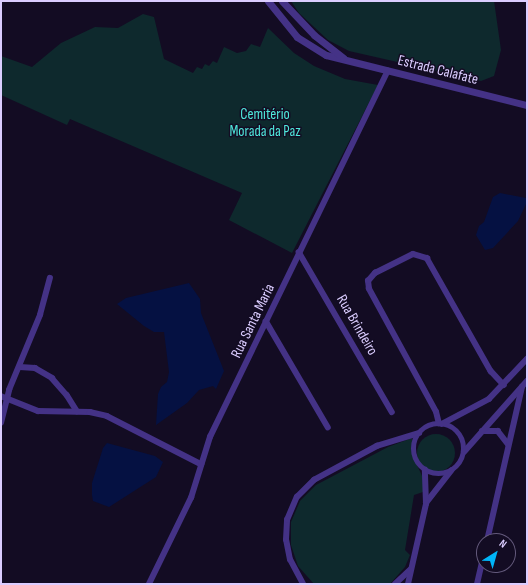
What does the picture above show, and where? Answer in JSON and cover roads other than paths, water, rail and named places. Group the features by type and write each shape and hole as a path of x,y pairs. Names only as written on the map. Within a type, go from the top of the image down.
{"street":[{"name":"Estrada Calafate","path":"268,1 297,37 322,53 388,71 527,105"},
{"name":"Estrada Calafate","path":"282,1 314,35 343,58"},
{"name":"Rua Santa Maria","path":"149,584 191,498 210,437 388,71"},
{"name":"Rua Brindeiro","path":"299,252 392,412"},
{"path":"464,452 460,436 453,428 441,424 436,412 369,289 368,281 375,272 413,254 427,258 491,371 504,385"},
{"path":"1,423 10,390 40,315 50,278"},
{"path":"266,321 290,359 328,427"},
{"path":"309,584 302,582 288,554 286,534 289,512 302,490 314,480 377,446 419,433 428,426 441,424 479,405 504,385 527,359"},
{"path":"20,368 30,367 46,373 60,386 77,412"},
{"path":"426,504 451,471 461,461 464,452 527,381"},
{"path":"489,533 522,387"},
{"path":"1,396 38,412 77,412 108,416 201,464"},
{"path":"482,431 498,432 508,444"},
{"path":"408,584 426,504 425,470 415,455 414,446 419,433"},
{"path":"425,470 438,474 451,471"},
{"path":"395,584 411,570"},
{"path":"477,584 480,573"}],"park label":[{"name":"Cemitério Morada da Paz","path":"265,122"}]}
